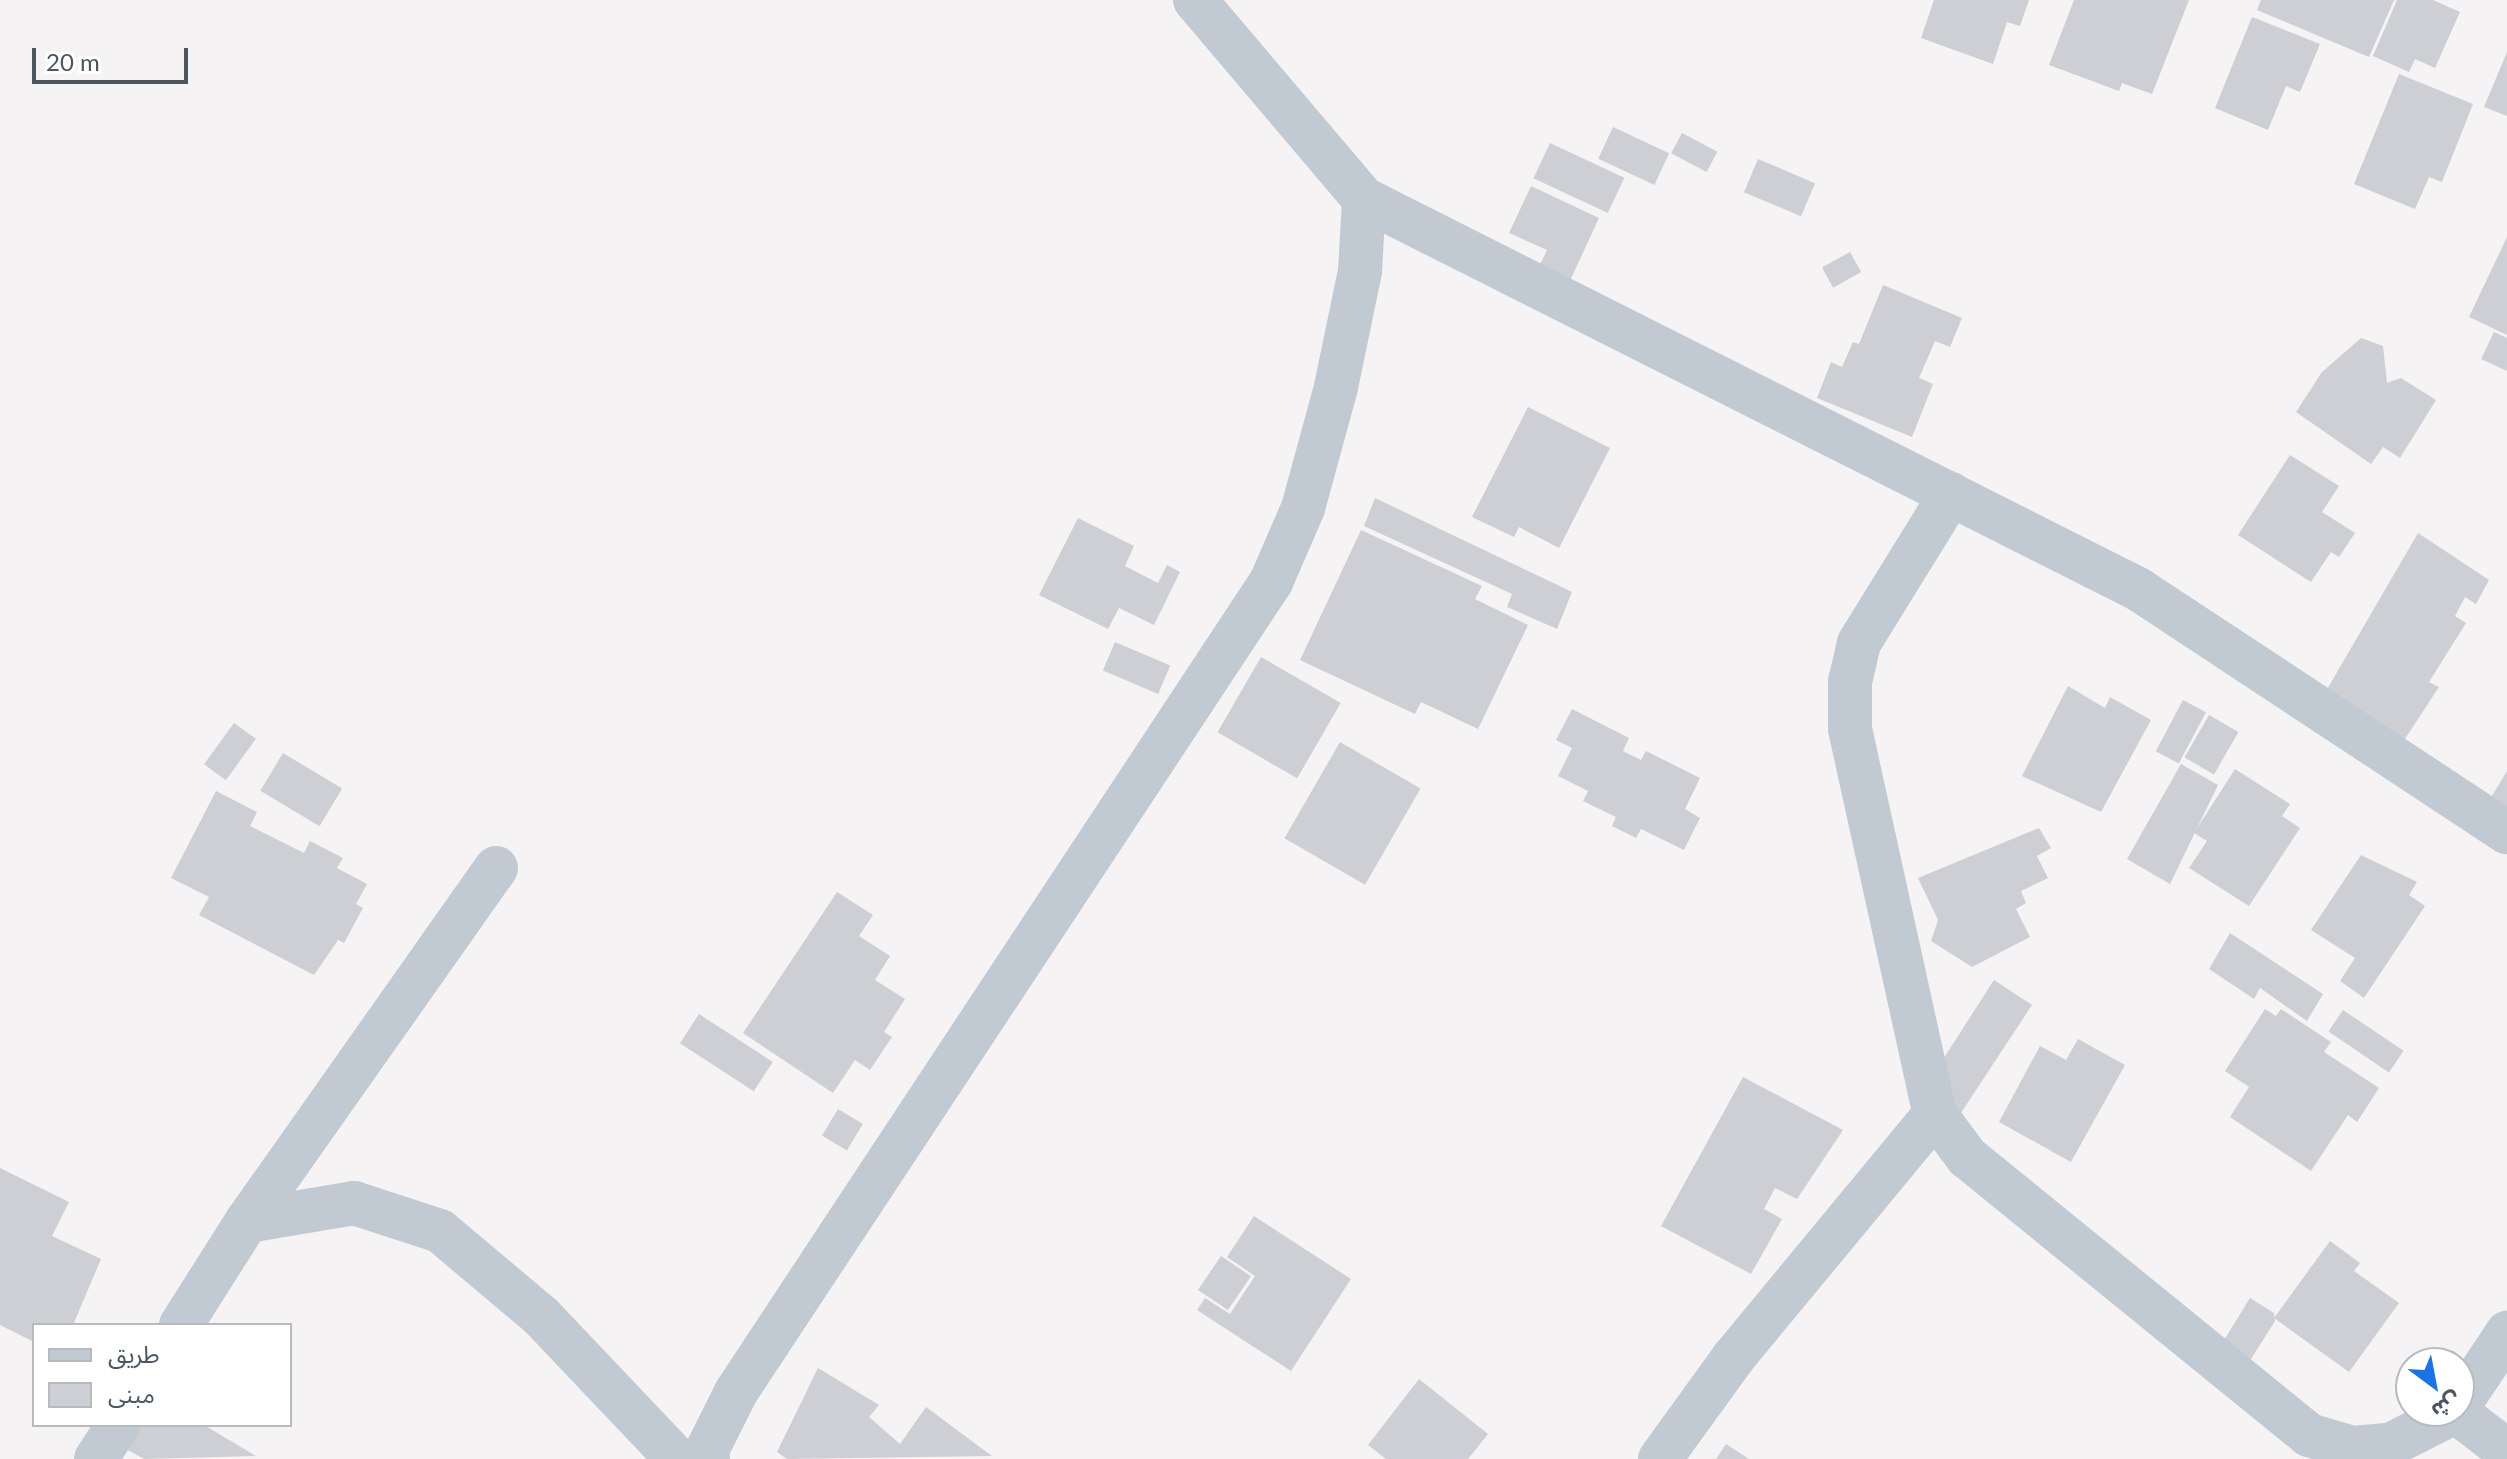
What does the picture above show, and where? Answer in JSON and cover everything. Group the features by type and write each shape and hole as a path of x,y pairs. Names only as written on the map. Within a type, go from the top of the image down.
{"street":[{"path":"1195,0 1364,199 2138,589 2507,832"},
{"path":"247,1221 354,1203 440,1231 541,1316 689,1458 736,1392 1271,582 1303,508 1336,387 1360,271 1364,199"},
{"path":"1951,494 1859,643 1850,682 1850,729 1935,1114 1967,1157 2302,1447 2390,1445 2424,1427"},
{"path":"182,1323 247,1221 496,868"},
{"path":"1660,1459 1733,1358 1935,1114"},
{"path":"2475,1381 2507,1333"},
{"path":"2475,1425 2507,1451"},
{"path":"96,1459 117,1427"}],"building":[{"path":"1934,0 2029,0 2020,26 2007,22 1993,64 1921,38"},
{"path":"2074,0 2189,0 2152,94 2122,83 2119,91 2049,65"},
{"path":"2261,0 2394,0 2369,57 2257,10"},
{"path":"2397,0 2433,0 2460,12 2435,68 2415,59 2409,72 2373,56"},
{"path":"2252,17 2320,44 2300,92 2286,86 2268,130 2215,108"},
{"path":"2507,52 2507,116 2484,107"},
{"path":"2399,74 2473,104 2442,182 2429,177 2415,209 2354,184"},
{"path":"1613,127 1669,153 1654,185 1598,159"},
{"path":"1682,133 1717,152 1707,172 1671,153"},
{"path":"1550,143 1624,178 1608,213 1534,178"},
{"path":"1758,159 1815,183 1801,216 1744,192"},
{"path":"1531,186 1599,218 1569,283 1538,269 1547,250 1509,233"},
{"path":"2507,237 2507,335 2469,317"},
{"path":"1850,252 1861,272 1833,288 1822,268"},
{"path":"1883,285 1962,318 1950,347 1935,341 1919,378 1933,384 1912,437 1817,398 1831,362 1842,367 1853,342 1859,344"},
{"path":"2494,332 2507,338 2507,371 2481,359"},
{"path":"2361,338 2383,346 2387,383 2401,378 2436,400 2400,458 2383,447 2371,464 2296,412 2322,372"},
{"path":"1528,407 1610,448 1559,548 1519,527 1514,537 1472,517"},
{"path":"2290,455 2339,486 2322,512 2355,533 2339,557 2331,552 2311,582 2238,535"},
{"path":"1375,498 1572,592 1557,629 1507,607 1512,594 1364,526"},
{"path":"1078,518 1134,546 1125,566 1158,583 1167,565 1180,572 1154,625 1119,608 1108,629 1039,595"},
{"path":"1361,530 1482,586 1475,599 1528,625 1478,729 1421,702 1415,714 1300,660"},
{"path":"2418,533 2489,580 2476,604 2465,597 2455,616 2466,623 2429,682 2439,687 2397,751 2322,698"},
{"path":"1115,642 1170,665 1158,694 1103,671"},
{"path":"1261,657 1341,703 1297,778 1218,732"},
{"path":"2068,686 2105,708 2110,697 2151,720 2101,812 2022,776"},
{"path":"2183,700 2206,712 2179,763 2156,751"},
{"path":"1572,709 1629,738 1623,751 1641,760 1646,751 1700,778 1685,809 1700,818 1684,850 1641,829 1636,838 1612,826 1616,817 1583,801 1588,791 1558,776 1572,748 1556,740"},
{"path":"2209,715 2238,732 2214,774 2184,757"},
{"path":"234,723 256,739 226,780 204,764"},
{"path":"1340,742 1421,788 1365,885 1284,838"},
{"path":"283,753 342,789 319,826 260,791"},
{"path":"2181,764 2218,785 2170,884 2127,859"},
{"path":"2235,769 2290,804 2282,816 2300,828 2249,906 2189,868 2207,841 2194,833"},
{"path":"2507,771 2507,816 2487,804"},
{"path":"216,791 257,812 250,826 304,853 310,841 343,858 337,868 367,884 356,904 363,908 344,943 338,940 314,975 199,915 209,897 171,878"},
{"path":"2039,828 2051,848 2037,856 2048,878 2021,891 2026,903 2016,909 2030,937 1972,967 1931,941 1938,920 1918,878"},
{"path":"2361,855 2417,882 2409,895 2425,906 2364,998 2340,981 2355,958 2311,930"},
{"path":"837,892 873,915 859,936 890,956 875,980 905,999 884,1032 892,1037 870,1070 855,1060 833,1093 743,1033"},
{"path":"2230,933 2323,994 2307,1021 2260,988 2254,999 2209,969"},
{"path":"1994,980 2032,1005 1953,1125 1938,1067"},
{"path":"2265,1009 2276,1016 2281,1009 2331,1042 2324,1052 2379,1088 2357,1122 2348,1115 2311,1171 2230,1117 2249,1087 2225,1071"},
{"path":"2343,1010 2404,1051 2389,1072 2328,1032"},
{"path":"699,1014 773,1062 754,1091 680,1043"},
{"path":"2078,1039 2125,1065 2071,1162 1999,1122 2040,1046 2066,1060"},
{"path":"1743,1077 1843,1130 1797,1199 1775,1188 1764,1209 1782,1219 1751,1274 1661,1226"},
{"path":"838,1109 863,1124 847,1151 822,1136"},
{"path":"0,1168 69,1202 52,1236 101,1259 74,1323 32,1323 32,1341 0,1325"},
{"path":"1254,1216 1351,1279 1291,1371 1197,1310 1205,1298 1230,1314 1255,1276 1227,1257"},
{"path":"2330,1241 2360,1263 2354,1271 2399,1303 2349,1372 2274,1318"},
{"path":"1221,1256 1251,1276 1228,1310 1198,1290"},
{"path":"2250,1298 2274,1313 2275,1321 2241,1375 2213,1358"},
{"path":"818,1368 879,1405 869,1417 900,1444 926,1407 992,1456 787,1459 777,1452"},
{"path":"1419,1379 1488,1434 1468,1459 1386,1459 1368,1445"},
{"path":"139,1427 207,1427 256,1456 144,1459 128,1450"},
{"path":"1726,1444 1740,1453 1749,1459 1716,1459"}]}
